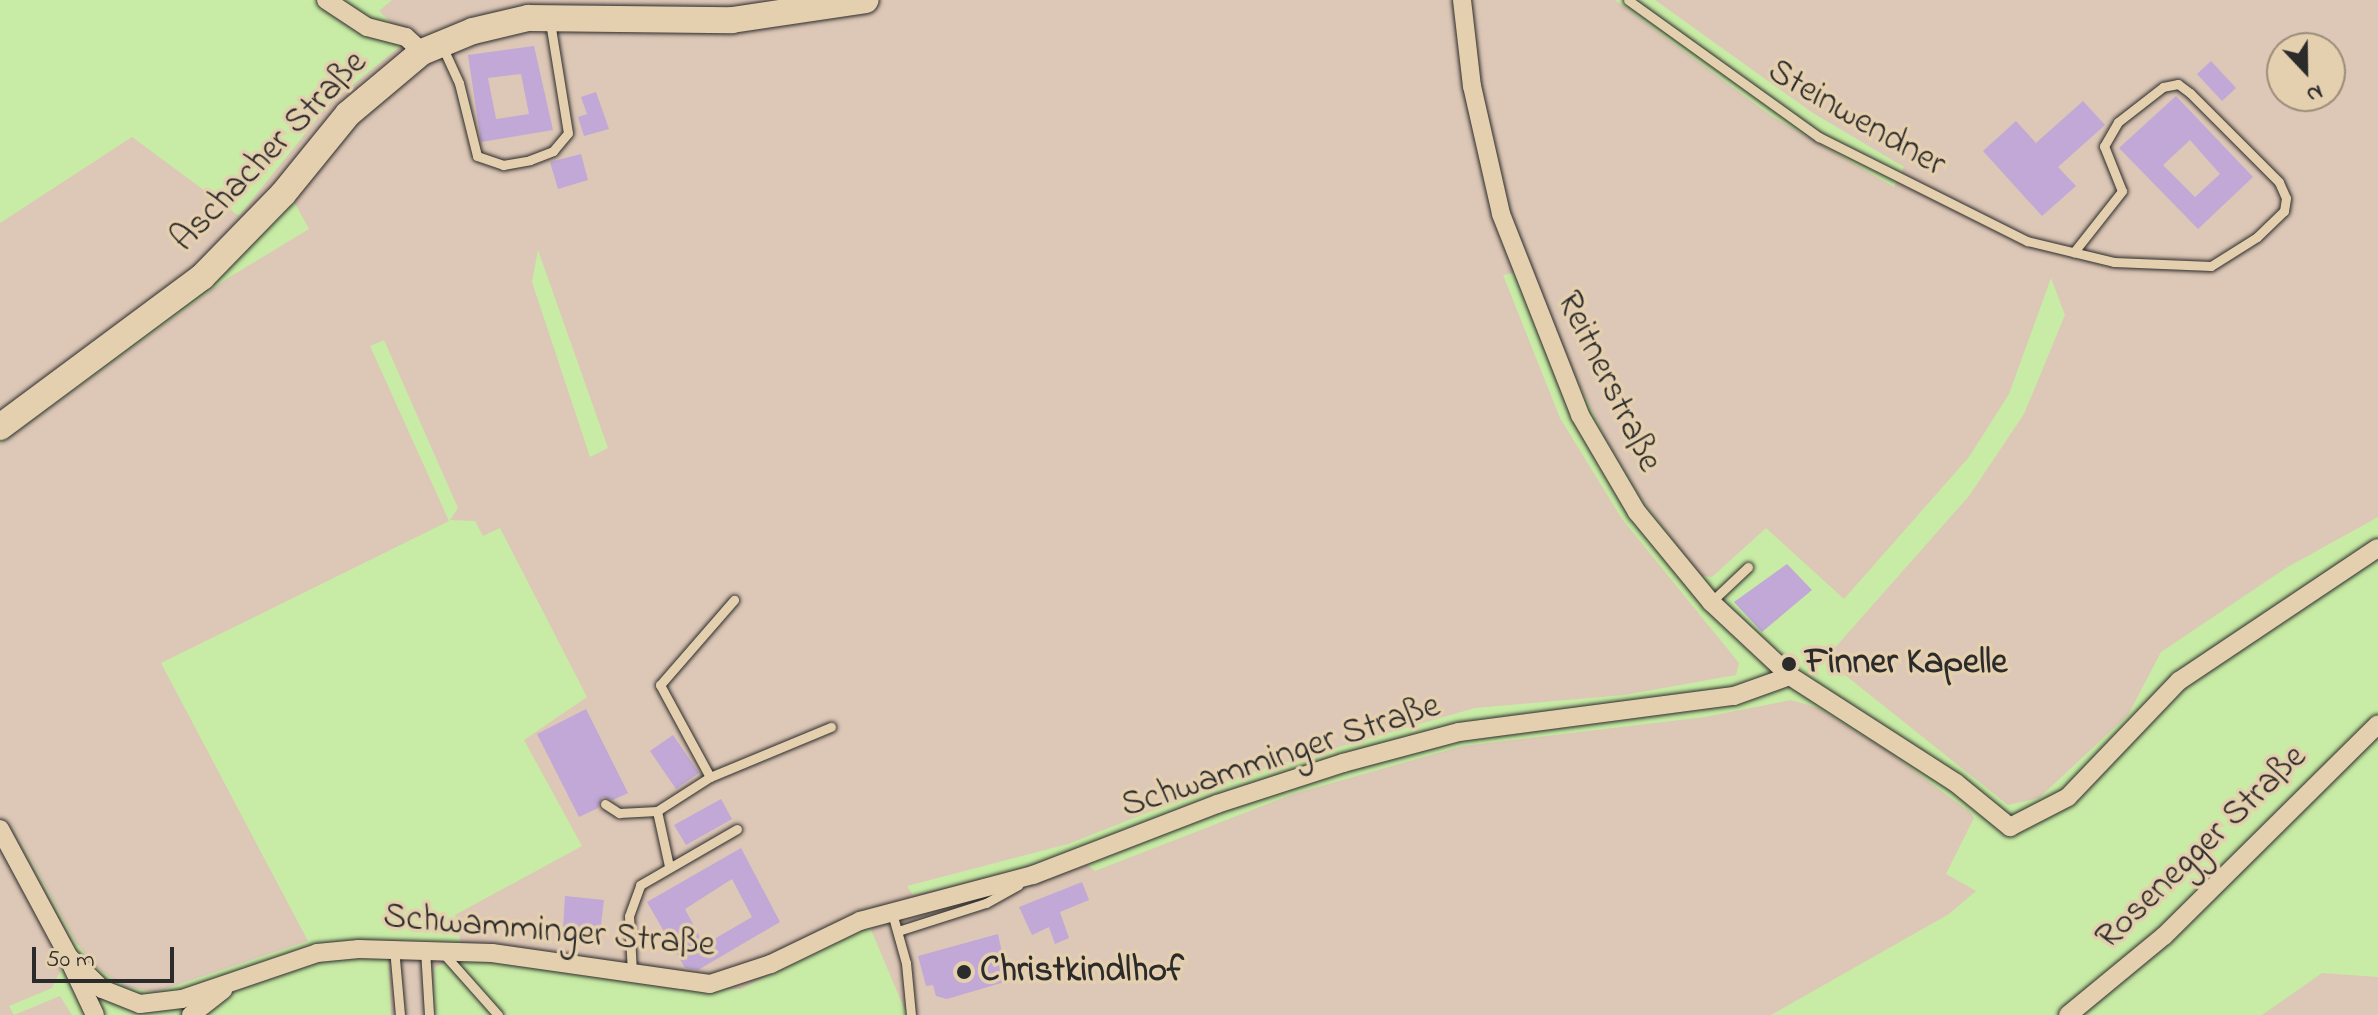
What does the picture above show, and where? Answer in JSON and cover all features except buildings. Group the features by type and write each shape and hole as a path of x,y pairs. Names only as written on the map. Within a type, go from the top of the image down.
{"street":[{"path":"326,0 367,27 406,37 432,48"},
{"name":"Aschacher Straße","path":"0,427 202,277 283,194 358,104 432,48 502,23 550,17 732,20 866,0"},
{"name":"Reitnerstraße","path":"1462,0 1485,151 1501,214 1555,361 1580,415 1637,512 1711,602 1790,676 1956,783 2010,827 2068,797 2179,681 2378,548"},
{"name":"Schwamminger Straße","path":"0,829 69,957 102,989 140,1004 182,999 317,953 394,948 433,949 632,973 687,983 722,981 891,910 1033,875 1265,787 1415,743 1502,725 1734,696 1790,676"},
{"name":"Rosenegger Straße","path":"2068,1015 2164,936 2377,725"},
{"path":"69,957 95,1015"},
{"path":"191,1015 236,979"}],"lane":[{"name":"Steinwendner","path":"1628,0 1819,137 2000,231 2074,252 2114,262 2211,266 2257,237 2284,211 2286,198 2279,182 2190,93 2178,84 2163,87 2118,122 2104,146 2122,191 2074,252"},
{"path":"432,48 459,83 477,156 503,165 530,160 553,151 568,133 550,45 550,17"},
{"path":"1711,602 1748,567"},
{"path":"710,777 660,685 734,600"},
{"path":"605,804 619,813 657,811 710,777 831,727"},
{"path":"657,811 669,866"},
{"path":"632,973 629,916 640,885 737,829"},
{"path":"898,931 986,903 1033,875"},
{"path":"891,910 898,931 911,1015"},
{"path":"394,948 400,1015"},
{"path":"429,1015 433,949"},
{"path":"433,949 498,1015"}],"green space":[{"path":"0,0 392,0 379,11 408,40 329,104 239,216 132,137 0,223"},
{"path":"1615,0 1655,0 1813,113 1904,167 1894,187 1770,115"},
{"path":"291,196 309,229 228,278 0,444 0,439 198,294"},
{"path":"538,250 608,448 590,457 532,282"},
{"path":"1525,255 1563,351 1606,439 1644,503 1702,576 1712,577 1766,528 1844,599 1969,457 2009,394 2051,278 2065,315 2024,414 1969,496 1825,659 2008,805 2039,798 2128,715 2161,652 2286,568 2378,517 2378,977 2322,973 2262,1015 1771,1015 1949,914 1976,891 1946,874 1974,818 1971,813 1889,752 1818,708 1791,700 1705,717 1463,746 1293,794 1095,871 1070,851 1021,869 913,895 907,886 1068,844 1245,774 1475,708 1624,695 1736,675 1739,663 1622,519 1560,418 1503,275 1513,273"},
{"path":"384,340 458,508 450,520 475,521 483,536 500,528 587,697 524,740 582,846 455,915 461,944 388,940 391,1015 72,1015 60,996 14,1015 9,1006 52,988 74,944 0,802 75,941 97,968 125,987 156,992 308,941 161,663 449,521 370,346"},
{"path":"869,925 907,1015 433,1015 434,968 459,956 674,989 741,989"}],"place":[{"name":"Finner Kapelle","path":"1789,664"},
{"name":"Christkindlhof","path":"964,972"}]}
